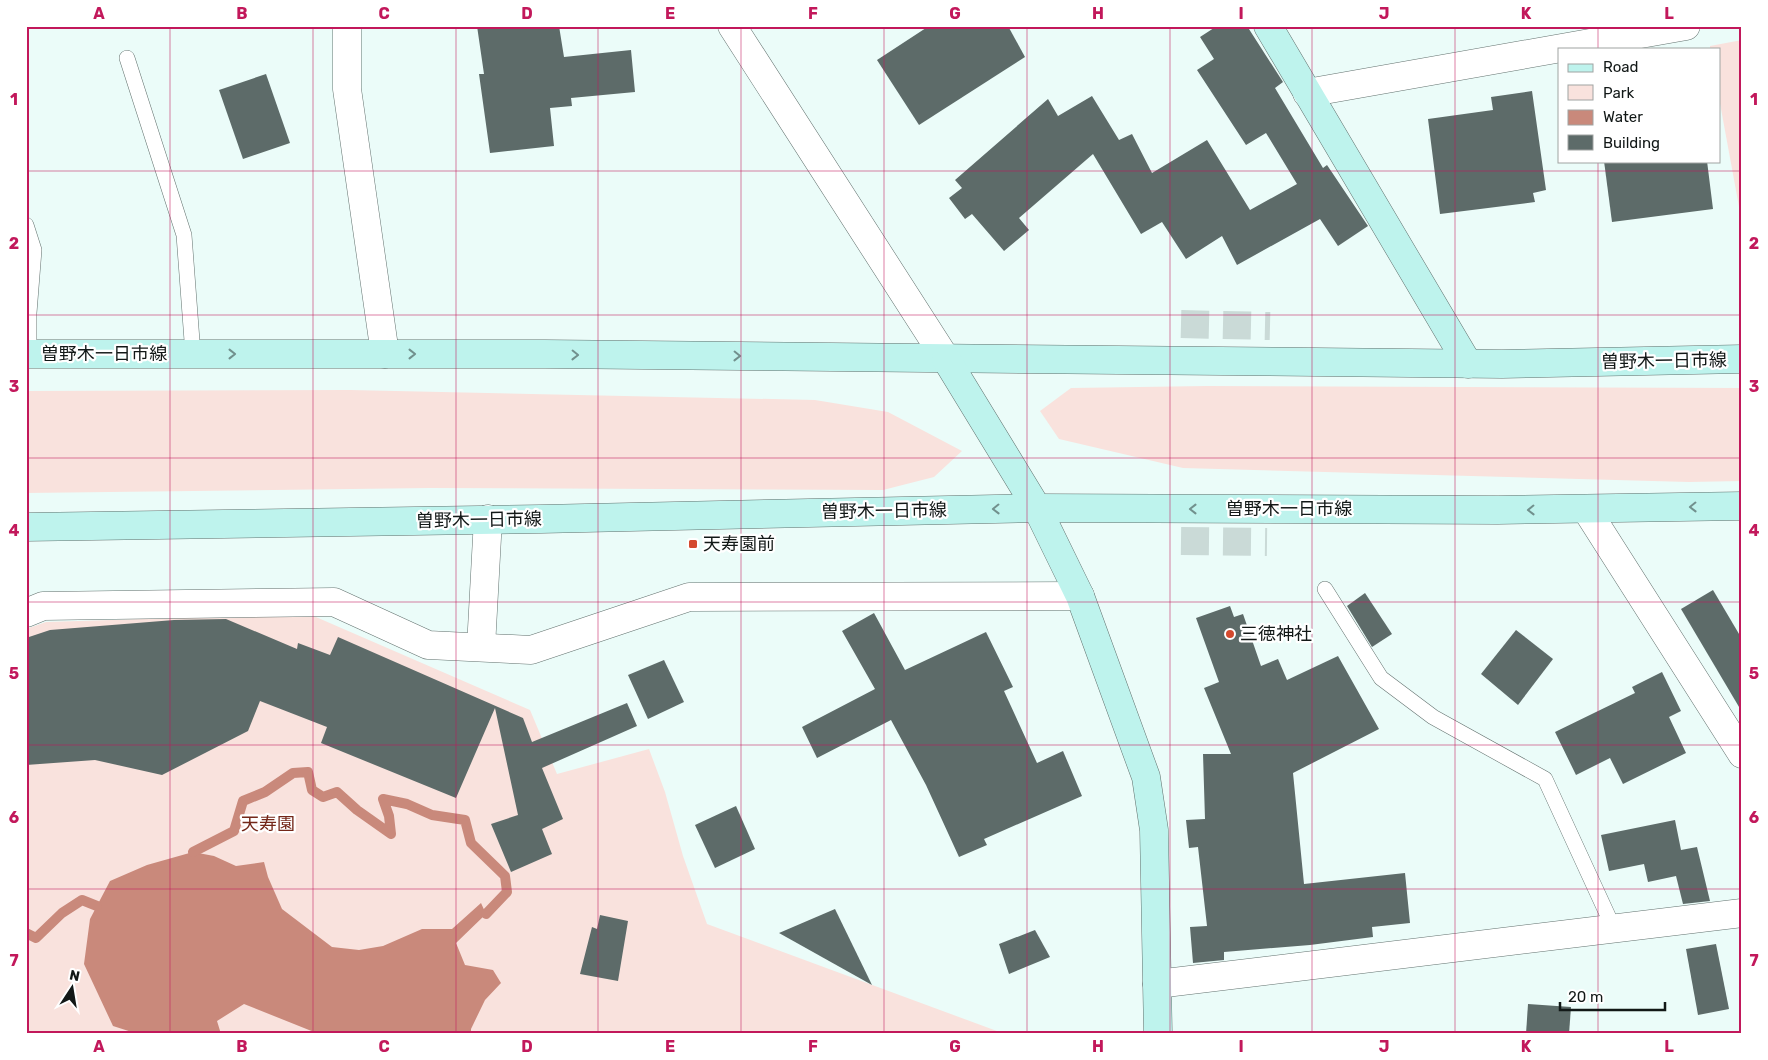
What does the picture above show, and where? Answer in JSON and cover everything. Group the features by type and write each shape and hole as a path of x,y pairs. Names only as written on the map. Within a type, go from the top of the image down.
{"main road":[{"path":"1268,26 1468,364"},
{"name":"曽野木一日市線","path":"28,354 545,354 1468,364 1742,359"},
{"path":"946,359 1037,508 1080,596 1146,777 1154,830 1158,1034"},
{"name":"曽野木一日市線","path":"26,527 1037,508 1586,509 1742,506"}],"street":[{"path":"347,26 347,89 385,354"},
{"path":"732,26 946,359"},
{"path":"1562,48 1686,26"},
{"path":"1307,93 1558,49"},
{"path":"1586,509 1742,754"},
{"path":"481,647 488,519"},
{"path":"26,613 43,606 334,602 428,645 531,650 689,597 1080,596"},
{"path":"1157,984 1742,913"}],"lane":[{"path":"127,58 184,235 193,354"},
{"path":"26,225 34,250 28,354"},
{"path":"1325,589 1381,678 1433,717 1545,779 1614,929"}],"green space":[{"path":"1742,40 1742,223 1720,103 1720,48 1710,48 1710,46"},
{"path":"1207,386 1742,388 1742,481 1689,482 1183,468 1059,439 1040,411 1071,388"},
{"path":"350,390 815,400 888,412 962,451 934,477 883,490 429,488 26,493 26,391"},
{"name":"天寿園","path":"309,614 530,710 557,774 649,749 665,792 683,856 707,924 1005,1034 26,1034 26,629 46,622"}],"water":[{"path":"193,852 214,856 236,866 264,862 268,877 282,909 332,947 359,950 383,946 422,929 452,929 481,903 486,914 456,943 465,965 493,970 501,983 485,1000 471,1029 471,1034 314,1032 244,1004 217,1021 221,1034 138,1034 113,1026 84,964 90,919 110,881 147,865"}],"building":[{"path":"477,26 559,26 564,57 631,50 635,92 571,98 572,106 550,108 554,146 490,153 479,74 484,74"},
{"path":"929,26 1008,26 1025,57 919,125 877,60"},
{"path":"1217,26 1247,26 1283,82 1275,88 1323,168 1327,165 1368,226 1338,246 1320,219 1237,265 1222,236 1186,259 1162,222 1141,234 1093,154 1019,218 1029,230 1004,251 972,214 965,219 949,198 962,188 955,180 1048,99 1058,116 1092,96 1119,140 1132,134 1152,173 1207,140 1250,210 1297,184 1266,133 1246,145 1197,70 1214,59 1200,37"},
{"path":"266,74 290,143 243,159 219,90"},
{"path":"1532,91 1546,190 1533,193 1535,202 1440,214 1428,119 1493,110 1491,97"},
{"path":"1604,162 1707,162 1713,209 1612,222"},
{"path":"1713,590 1742,639 1742,712 1681,609"},
{"path":"1365,593 1392,634 1372,647 1347,606"},
{"path":"1230,606 1234,617 1243,614 1261,666 1278,659 1287,680 1338,656 1379,729 1293,773 1304,884 1405,873 1410,923 1372,927 1373,937 1310,945 1224,952 1224,960 1193,963 1190,927 1207,926 1198,847 1189,848 1186,820 1205,819 1203,754 1231,754 1204,688 1219,682 1196,618"},
{"path":"874,613 905,670 986,632 1013,687 1004,691 1037,763 1063,751 1082,796 984,839 987,845 959,857 926,785 891,720 817,758 802,727 875,689 842,631"},
{"path":"226,619 297,649 298,643 330,655 338,637 523,718 532,742 627,703 637,726 542,768 563,819 542,829 552,854 511,872 491,824 518,815 495,708 456,798 321,743 327,727 260,701 248,731 162,775 95,760 26,765 26,638 50,630 174,620"},
{"path":"1516,630 1553,659 1518,705 1481,674"},
{"path":"664,660 684,702 648,719 628,675"},
{"path":"1662,672 1681,711 1669,717 1686,753 1623,784 1610,758 1576,775 1555,732 1635,693 1632,687"},
{"path":"736,806 755,849 715,868 695,825"},
{"path":"1675,820 1681,850 1697,847 1710,901 1683,904 1676,876 1648,882 1644,864 1609,871 1601,835"},
{"path":"835,909 872,985 779,933"},
{"path":"600,915 628,921 618,981 580,974 592,927 597,929"},
{"path":"1035,930 1050,957 1009,974 999,944"},
{"path":"1716,944 1729,1009 1698,1015 1686,949"},
{"path":"1528,1004 1571,1007 1569,1034 1526,1034"}],"waterway":[{"path":"193,852 234,831 243,801 265,792 293,773 308,772 312,790 323,797 337,792 357,810 391,834 389,816 383,799 407,804 432,815 465,820 471,843 505,876 507,892 486,914"},
{"path":"26,933 36,938 62,913 82,900 97,906"}],"tunnel":[{"path":"1181,324 1270,326"},
{"path":"1181,541 1267,542"}],"place":[{"name":"天寿園前","path":"693,544"},
{"name":"三徳神社","path":"1230,634"}]}
